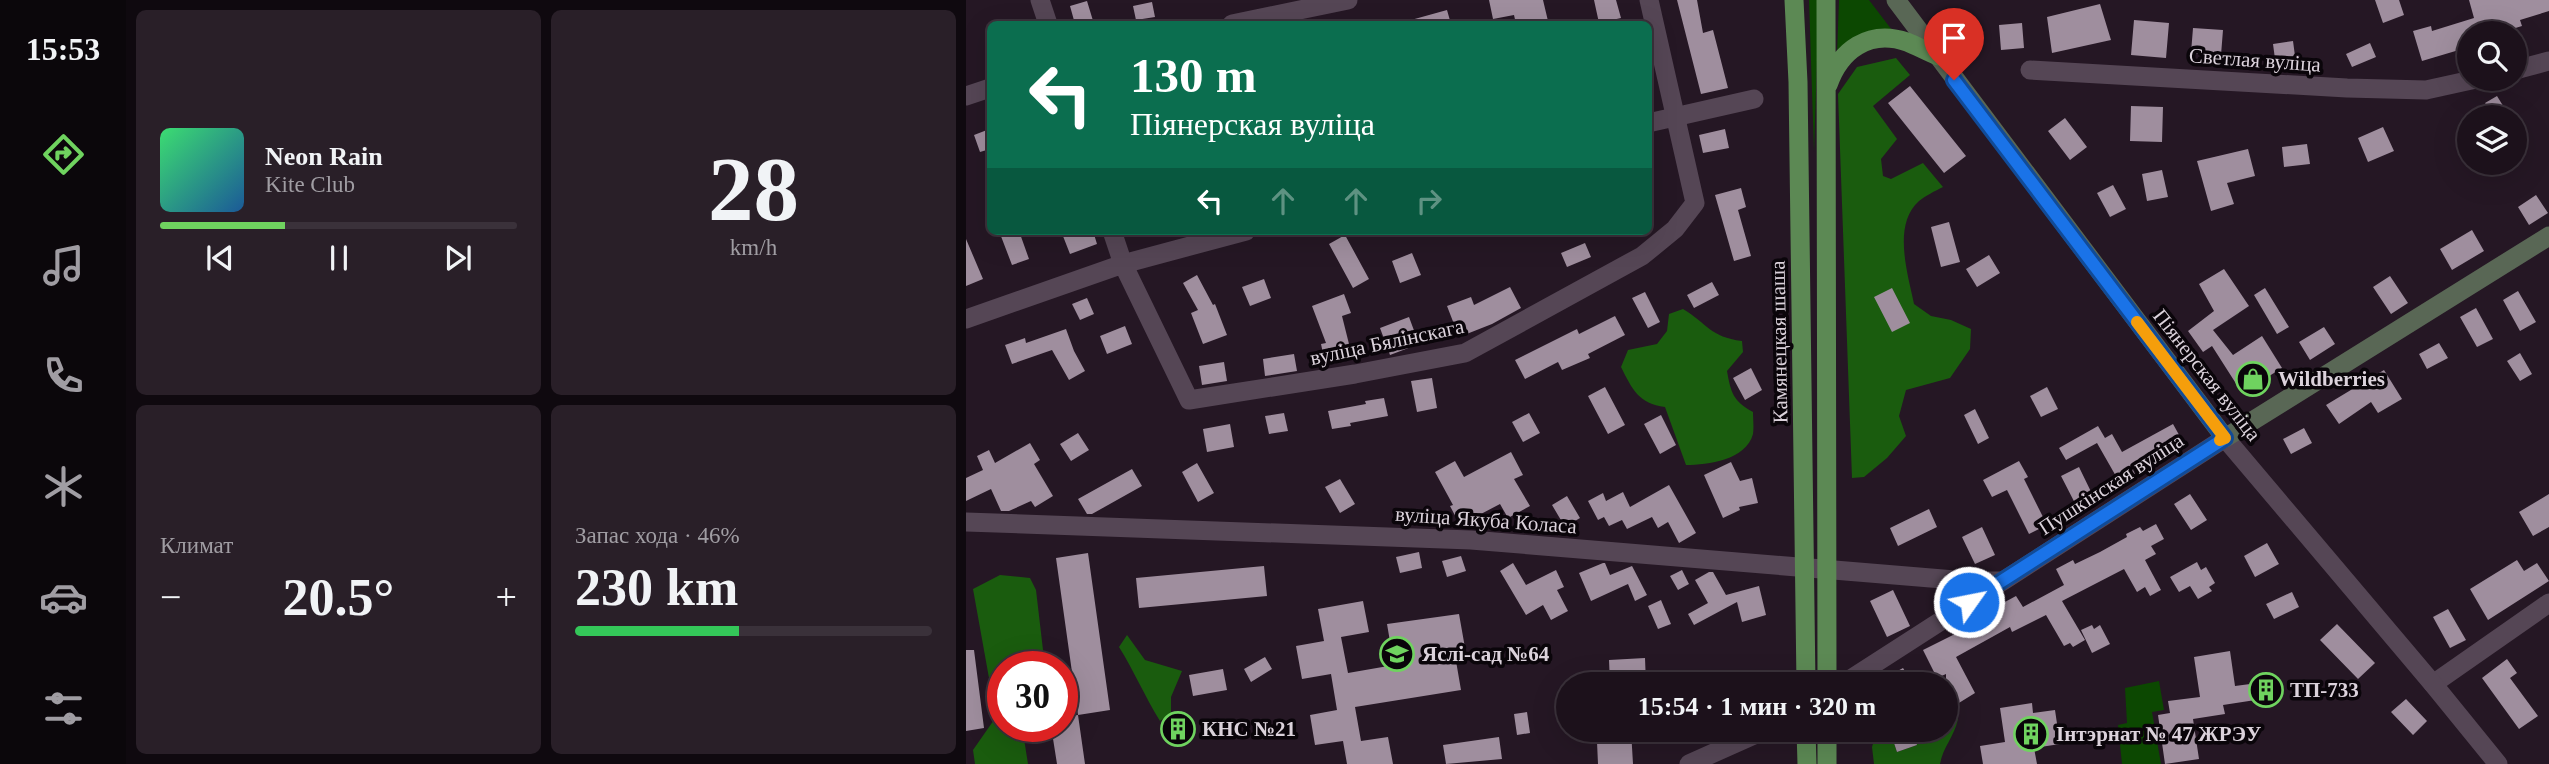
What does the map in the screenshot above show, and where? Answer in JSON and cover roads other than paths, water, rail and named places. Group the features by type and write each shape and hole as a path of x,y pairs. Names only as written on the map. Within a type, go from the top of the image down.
{"main road":[{"name":"Камянецкая шаша","path":"1794,0 1798,82 1806,672"},
{"path":"1826,0 1824,96 1827,672"},
{"name":"Піянерская вуліца","path":"1896,0 2225,438"},
{"path":"1824,96 1835,66 1852,49 1871,40 1880,38 1906,42 1938,56"},
{"name":"Пушкінская вуліца","path":"2225,438 2549,236"},
{"path":"1806,742 1807,764"},
{"path":"1827,742 1827,764"}],"street":[{"path":"1040,0 1047,21"},
{"path":"1246,21 1348,0"},
{"name":"вуліца Бялінскага","path":"1113,235 1123,264 1189,400 1355,374 1465,353 1642,256 1675,229 1695,204 1649,0"},
{"path":"2527,67 2549,61"},
{"name":"Светлая вуліца","path":"2030,70 2347,88 2426,90 2457,83"},
{"path":"966,96 987,89"},
{"path":"1652,122 1754,99"},
{"path":"966,319 1123,264 1231,235"},
{"name":"Пушкінская вуліца","path":"1862,672 2225,438"},
{"name":"Піянерская вуліца","path":"2225,438 2498,764"},
{"name":"вуліца Якуба Коласа","path":"966,522 1471,540 1967,581 2002,581"},
{"path":"2433,684 2549,603"},
{"path":"1689,764 1738,742"}],"place":[{"name":"Wildberries","path":"2253,379"},
{"name":"Яслі-сад №64","path":"1397,654"},
{"name":"ТП-733","path":"2266,690"},
{"name":"КНС №21","path":"1178,729"},
{"name":"Інтэрнат № 47 ЖРЭУ","path":"2031,734"}]}
